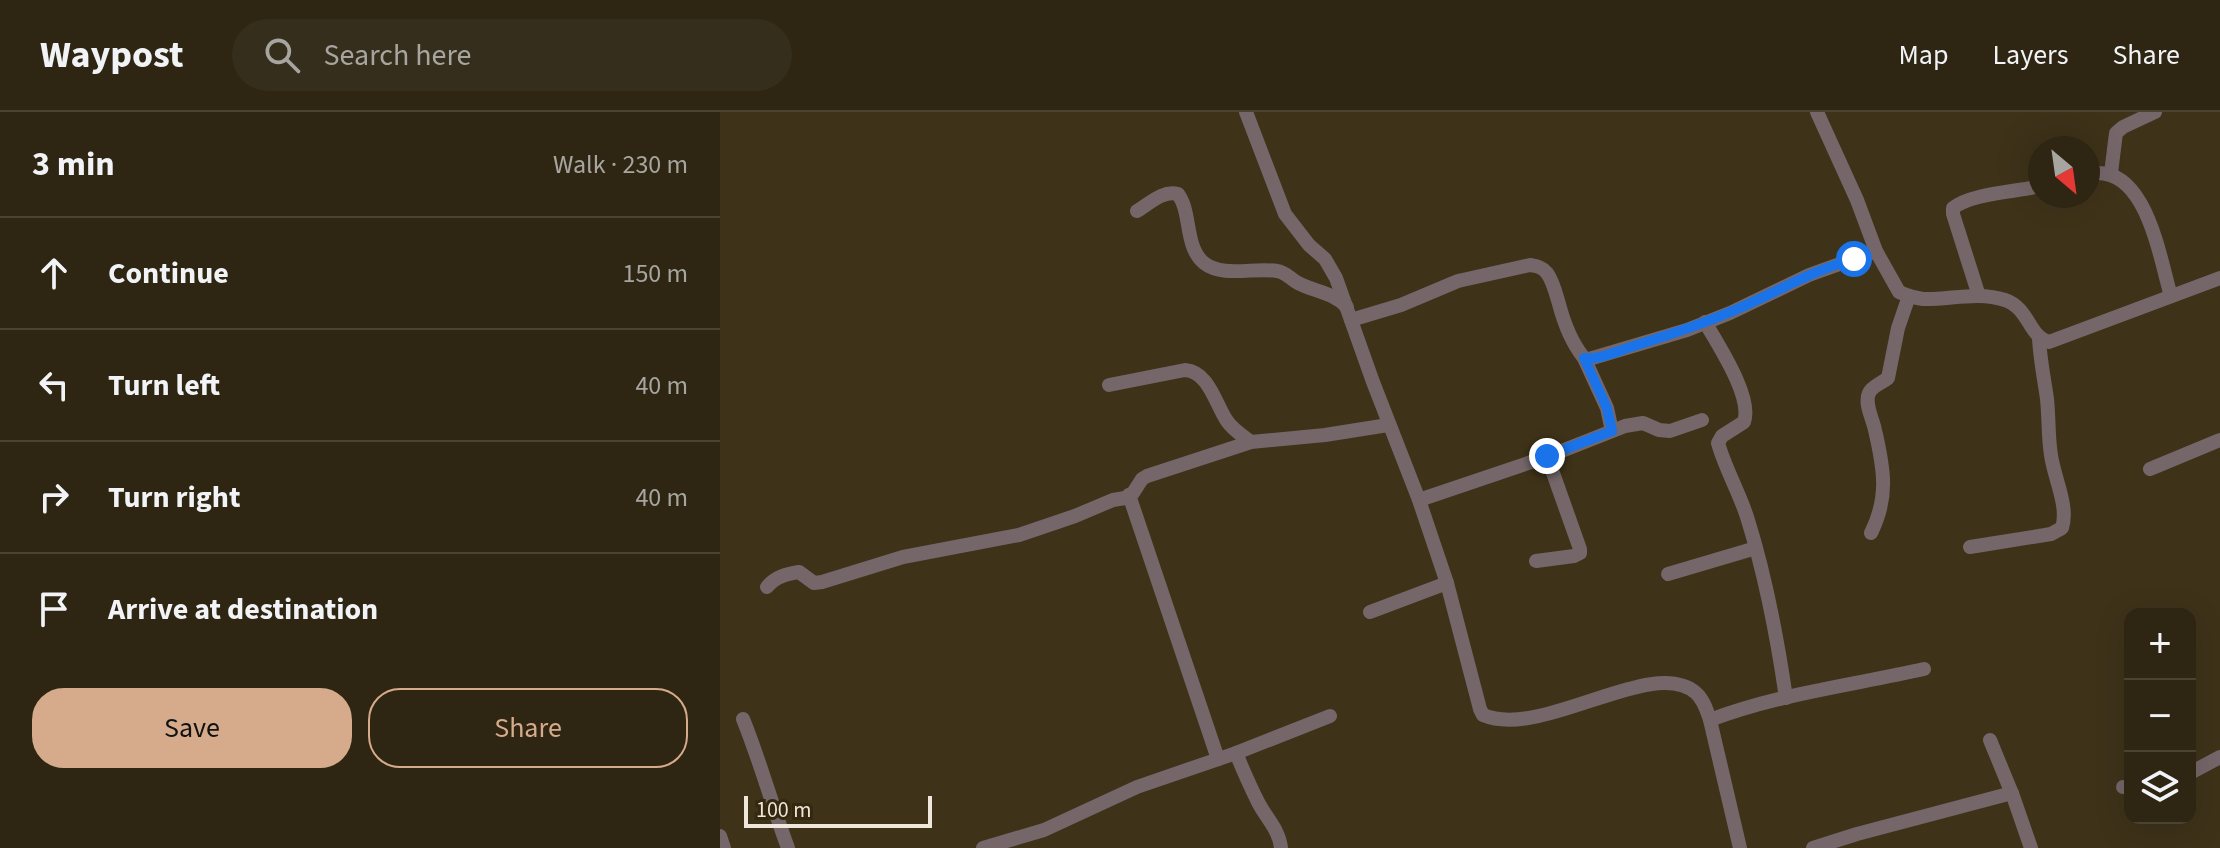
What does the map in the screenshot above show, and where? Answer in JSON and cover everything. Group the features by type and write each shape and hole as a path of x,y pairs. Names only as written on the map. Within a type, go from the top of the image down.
{"street":[{"path":"1246,112 1285,214 1331,267 1388,425 1419,500 1447,583 1483,715 1499,720 1527,718 1556,713 1623,690 1671,684 1695,692 1703,700 1710,720 1740,848"},
{"path":"1817,112 1857,200 1876,251 1899,292 1922,299 1979,296 2006,301 2024,313 2039,338 2050,451 2064,522 2062,528 2051,534 1970,547"},
{"path":"2111,173 2116,133 2155,112"},
{"path":"2100,172 2111,173 2126,184 2144,208 2171,296"},
{"path":"1979,296 1953,208 1961,203 2028,188"},
{"path":"1137,211 1162,195 1171,192 1178,194 1185,207 1190,237 1204,263 1225,270 1274,270 1285,273 1294,281 1336,297 1349,314"},
{"path":"1584,358 1606,355 1705,322 1809,275 1876,251"},
{"path":"1349,314 1401,305 1458,281 1530,265 1539,266 1551,279 1573,341 1607,408 1612,431"},
{"path":"2039,338 2049,342 2220,278"},
{"path":"1871,533 1880,516 1884,496 1883,471 1868,395 1870,390 1888,378 1898,328 1909,296"},
{"path":"1705,322 1728,363 1746,410 1744,422 1722,436 1718,443 1756,548 1774,623 1786,698"},
{"path":"1109,385 1192,371 1205,381 1228,424 1251,442"},
{"path":"1419,500 1612,431 1643,423 1670,431 1702,420"},
{"path":"767,587 773,580 788,574 799,572 814,583 822,582 903,557 1019,535 1129,495 1147,476 1251,442 1388,425"},
{"path":"2150,469 2220,440"},
{"path":"1536,561 1580,553 1547,456"},
{"path":"1129,495 1218,759"},
{"path":"1668,574 1756,548"},
{"path":"1370,612 1447,583"},
{"path":"1710,720 1786,698 1924,669"},
{"path":"983,848 1044,830 1137,787 1330,716"},
{"path":"743,719 788,848"},
{"path":"1990,740 2031,848"},
{"path":"1236,753 1258,802 1278,831 1281,848"},
{"path":"2196,770 2220,757"},
{"path":"1813,848 2012,793"},
{"path":"720,836 724,848"}],"route":[{"path":"1547,456 1612,431 1607,408 1584,358 1606,355 1687,330 1834,264 1854,259"}]}
